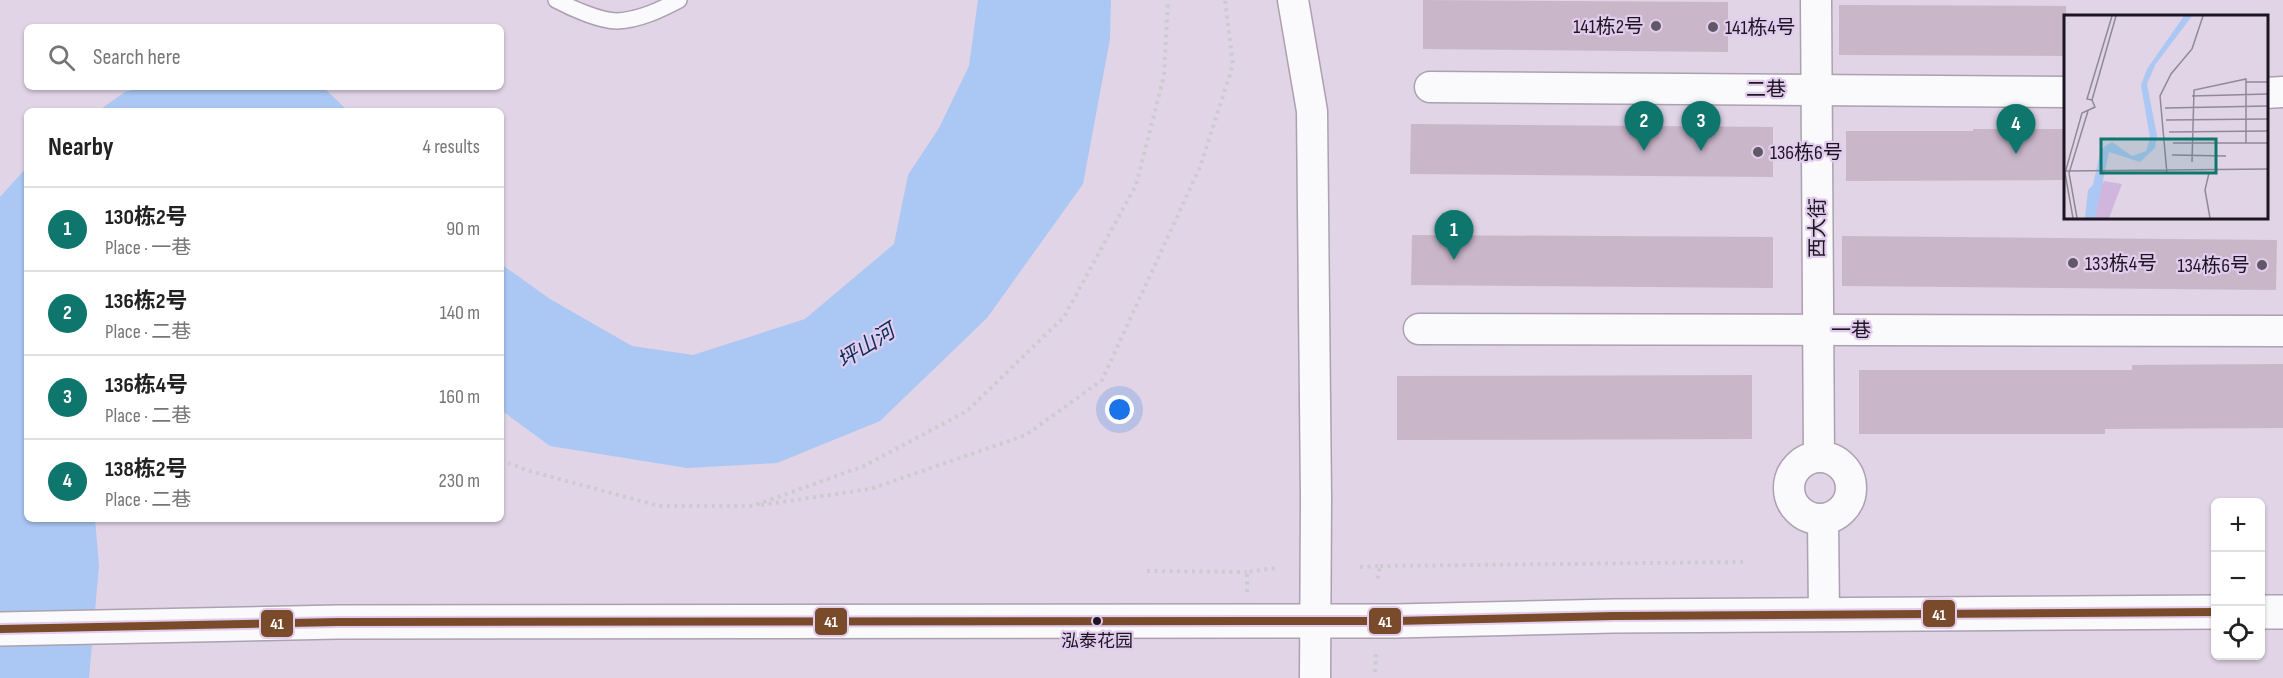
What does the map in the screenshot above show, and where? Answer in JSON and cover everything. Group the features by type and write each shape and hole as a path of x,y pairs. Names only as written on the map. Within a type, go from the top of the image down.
{"main road":[{"path":"0,629 338,622 1316,621 2211,612"},
{"path":"2265,612 2283,612"}],"street":[{"path":"1293,0 1312,111 1316,678"},
{"name":"西大街","path":"1816,0 1819,456"},
{"name":"二巷","path":"1430,87 2064,92"},
{"path":"2268,93 2283,92"},
{"name":"一巷","path":"1419,329 2283,331"},
{"path":"1819,456 1840,463 1851,480 1852,491 1844,509 1836,515 1823,519 1806,516 1798,510 1789,493 1792,472 1799,464 1819,456"},
{"path":"1823,519 1824,615"}],"lane":[{"path":"556,0 576,10 616,21 653,13 679,0"}],"path":[{"path":"753,507 864,466 967,411 1064,317 1136,185 1164,76 1168,0"},
{"path":"504,461 526,470 659,507 753,507 870,489 1026,435 1102,380 1200,167 1233,65 1226,0"},
{"path":"1360,567 1744,562"},
{"path":"1377,581 1380,566"},
{"path":"1146,571 1247,572 1275,568"},
{"path":"1247,572 1247,596"},
{"path":"1375,672 1376,653"}],"water":[{"name":"坪山河","path":"978,0 1111,0 1110,39 1083,184 987,318 880,421 777,463 687,468 550,446 504,412 504,266 550,299 632,346 693,355 805,319 894,244 908,175 939,128 969,66"},
{"path":"132,90 326,90 345,108 102,108 125,92"},
{"path":"24,170 24,522 95,522 99,566 89,678 0,678 0,197"}],"building":[{"path":"1423,0 1728,2 1728,52 1423,49"},
{"path":"1839,5 2066,6 2064,56 1839,55"},
{"path":"1411,124 1773,127 1773,177 1410,174"},
{"path":"1973,129 2064,129 2064,180 1846,181 1846,131 1973,131"},
{"path":"1412,235 1773,237 1773,288 1411,285"},
{"path":"1842,236 2277,240 2276,290 1842,286"},
{"path":"2283,364 2283,428 2105,429 2105,434 1859,434 1859,370 2132,370 2132,365"},
{"path":"1752,375 1752,439 1397,440 1397,376"}],"transit line":[{"name":"41","path":"0,629 338,622 1396,621 1614,616 2211,612"}],"place":[{"name":"141栋2号","path":"1656,26"},
{"name":"141栋4号","path":"1713,27"},
{"name":"136栋2号","path":"1644,151"},
{"name":"136栋4号","path":"1701,151"},
{"name":"136栋6号","path":"1758,152"},
{"name":"138栋2号","path":"2016,154"},
{"name":"130栋2号","path":"1454,260"},
{"name":"133栋4号","path":"2073,263"},
{"name":"134栋6号","path":"2262,265"},
{"name":"泓泰花园","path":"1097,621"}]}
